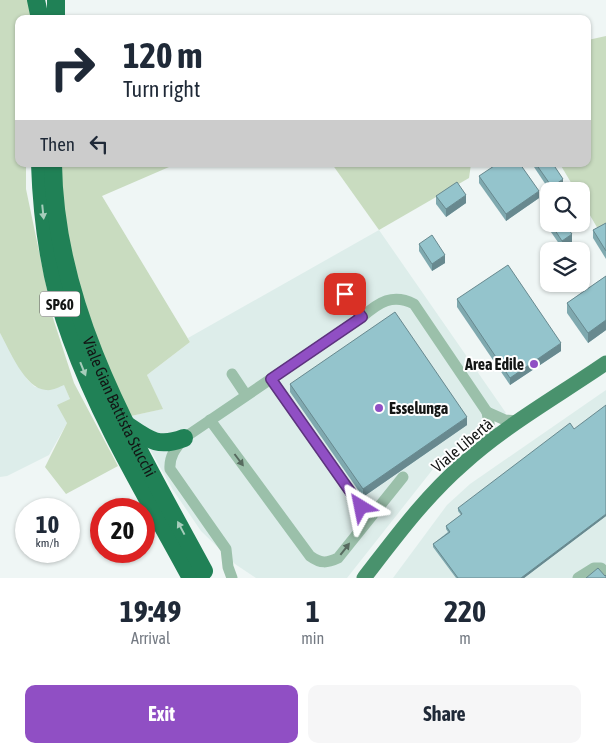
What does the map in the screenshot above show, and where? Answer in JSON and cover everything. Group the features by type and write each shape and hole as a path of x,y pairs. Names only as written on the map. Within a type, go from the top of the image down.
{"highway":[{"path":"36,0 39,15"},
{"path":"43,15 53,0"},
{"path":"53,0 55,15"},
{"name":"Viale Gian Battista Stucchi","path":"40,167 45,231 52,270 70,337 92,392 202,576"},
{"name":"Viale Gian Battista Stucchi","path":"53,167 54,200 67,275 105,382 202,576"},
{"path":"125,424 150,441 168,444 184,438"}],"main road":[{"name":"Viale Libertà","path":"364,578 423,504 481,448 606,363"},
{"name":"Viale Libertà","path":"376,578 417,522 473,464 606,374"}],"street":[{"path":"345,294 362,317"},
{"path":"232,578 228,567 226,549 170,469 170,460 184,438 362,317 382,301 397,298 414,304 487,412 490,434 481,448"},
{"path":"232,374 246,395"},
{"path":"271,379 361,507"},
{"path":"487,412 505,420 521,421"},
{"path":"210,420 310,556 318,562 327,563 338,558 403,477"},
{"path":"578,578 594,568 601,568 606,573"}],"shaded area":[{"path":"379,230 506,413 437,464 347,578 256,578 235,564 201,531 173,490 131,416 162,409 147,375 190,342 188,338"},
{"path":"0,333 27,379 35,387 56,388 64,384 70,399 67,423 49,455 7,476 0,477"},
{"path":"606,390 606,578 393,578 447,505 470,484"}],"green space":[{"path":"0,0 31,0 32,15 15,15 15,167 26,167 26,189 53,318 74,383 118,466 66,494 45,467 67,423 57,405 70,399 64,385 48,390 38,388 31,383 18,367 0,333"},
{"path":"606,36 606,226 598,229 590,215 590,182 571,182 562,167 591,167 591,39"},
{"path":"60,167 169,167 102,196 190,342 147,375 163,409 131,416 117,394 76,278 65,227"},
{"path":"334,167 471,167 469,178 379,230"}],"building":[{"path":"492,167 522,167 539,191 506,214 479,176"},
{"path":"538,167 555,167 563,179 559,182 549,182"},
{"path":"457,182 466,195 446,209 436,196"},
{"path":"606,223 606,251 593,230"},
{"path":"556,232 570,232 572,234 562,241"},
{"path":"432,235 445,255 432,264 419,244"},
{"path":"508,265 561,343 510,378 457,299"},
{"path":"606,276 606,320 588,333 567,303 583,292 590,292 590,287"},
{"name":"Esselunga","path":"395,312 467,417 363,489 290,384"},
{"path":"606,405 606,514 521,578 458,578 433,544 450,532 446,526 462,514 458,508 570,423 574,429"},
{"path":"598,568 606,575 606,578 586,578"}],"place":[{"name":"Area Edile","path":"534,364"},
{"name":"Esselunga","path":"379,408"}],"route":[{"path":"345,294 362,317 271,379 361,507"}]}
